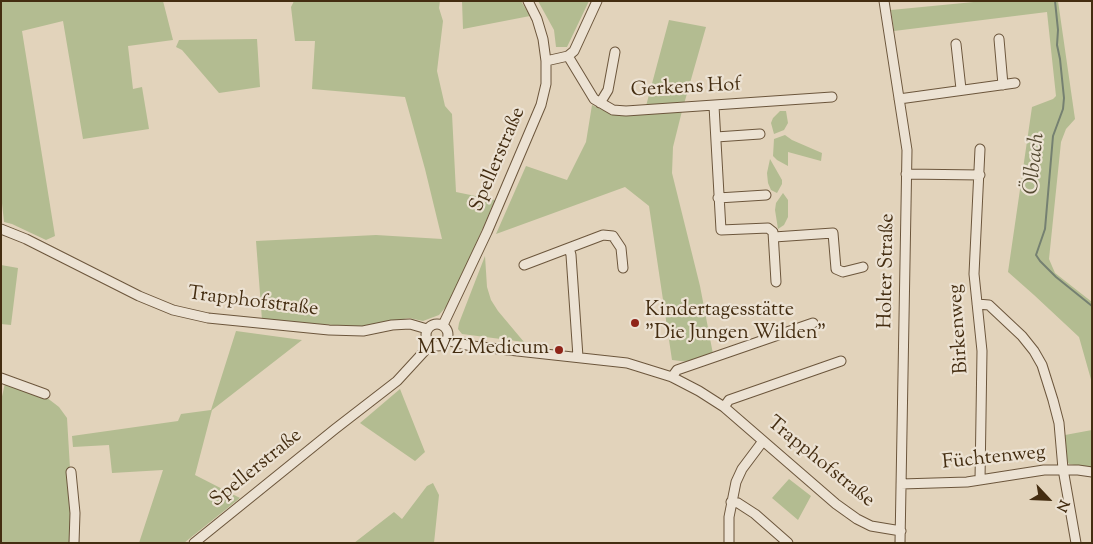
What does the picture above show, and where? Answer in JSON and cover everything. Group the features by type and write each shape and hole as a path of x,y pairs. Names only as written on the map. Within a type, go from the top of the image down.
{"street":[{"name":"Spellerstraße","path":"443,325 533,128 544,91 546,61 544,40 528,1"},
{"path":"546,61 568,56 576,47 598,1"},
{"name":"Holter Straße","path":"884,1 907,150 900,543"},
{"path":"999,39 1003,85"},
{"path":"956,44 961,89"},
{"path":"568,56 594,99 600,103 608,90 615,52"},
{"path":"899,99 1015,83"},
{"name":"Gerkens Hof","path":"600,103 613,110 626,111 832,97"},
{"path":"714,106 721,230 768,228 773,232 776,282"},
{"path":"716,137 760,134"},
{"name":"Birkenweg","path":"980,149 974,274 982,351 980,480"},
{"path":"906,174 980,175"},
{"path":"718,198 766,195"},
{"name":"Trapphofstraße","path":"1,229 26,239 139,296 173,310 208,318 329,330 363,331 392,325 410,324 427,329"},
{"path":"774,237 833,233 836,270 843,272 863,267"},
{"path":"524,265 603,235 613,236 621,248 623,268"},
{"path":"569,248 578,357"},
{"path":"977,304 989,305 1022,336 1042,365 1059,423 1063,469 1076,543"},
{"path":"672,377 677,370 813,323"},
{"path":"431,325 443,325 448,334 447,340 436,346 431,344 426,336 427,329 431,325"},
{"name":"Trapphofstraße","path":"447,340 472,346 627,363 672,377 724,407 857,520 871,526 900,531"},
{"name":"Spellerstraße","path":"194,543 397,381 431,344"},
{"name":"Trapphofstraße","path":"724,407 729,400 841,361"},
{"path":"1,378 45,394"},
{"path":"729,543 731,502 736,482 742,469 763,441"},
{"name":"Füchtenweg","path":"901,484 980,480 1044,470 1063,469 1092,472"},
{"path":"71,472 75,513 74,543"},
{"path":"731,502 738,503 751,511 788,543"}],"green space":[{"path":"1,1 163,1 173,40 128,46 133,89 142,87 149,129 83,139 63,21 22,31 55,236 46,240 4,222 1,194"},
{"path":"294,1 440,1 439,8 443,21 437,71 445,106 452,114 456,192 495,200 451,301 439,315 423,321 409,318 362,327 262,320 256,241 376,235 442,239 405,97 312,89 315,41 295,41 291,7"},
{"path":"462,1 521,1 530,16 463,29"},
{"path":"538,1 589,1 567,47 556,47 554,30"},
{"path":"984,1 1058,1 1075,119 1066,129 1061,142 1049,259 1055,273 1092,302 1092,383 1079,337 1008,272 1032,107 1056,96 1047,12 894,31 891,10"},
{"path":"669,20 706,27 684,104 646,106"},
{"path":"257,39 260,87 219,93 182,50 176,47 179,40"},
{"path":"592,105 610,113 682,111 673,147 672,173 700,286 713,354 689,362 672,360 649,206 625,187 496,234 526,166 567,180 586,142"},
{"path":"780,111 786,111 788,123 784,130 774,134 771,123"},
{"path":"785,135 822,153 821,161 788,152 788,166 777,160 773,156 774,139"},
{"path":"770,159 782,180 777,193 771,190 768,183 767,173"},
{"path":"783,193 788,200 788,217 784,225 778,229 775,210 776,203"},
{"path":"485,256 487,287 491,300 524,342 462,334 458,329"},
{"path":"1,265 18,268 11,325 1,324"},
{"path":"236,331 302,340 212,410 195,475 240,498 184,543 139,543 163,470 112,473 109,445 73,447 72,436 178,421 181,414 211,410"},
{"path":"5,383 46,397 59,407 67,418 73,519 71,543 1,543 1,401"},
{"path":"400,389 425,452 415,461 360,423"},
{"path":"1092,430 1092,468 1069,464 1066,459 1065,435"},
{"path":"789,479 811,496 798,520 772,498"},
{"path":"433,483 439,495 434,543 354,543 394,512 402,519 427,486"}],"waterway":[{"name":"Ölbach","path":"1055,1 1058,30 1057,45 1064,98 1063,109 1053,136 1045,229 1036,255 1056,277 1092,306"}],"place":[{"name":"Kindertagesstätte \"Die Jungen Wilden\"","path":"635,323"},
{"name":"MVZ Medicum","path":"559,350"}]}
